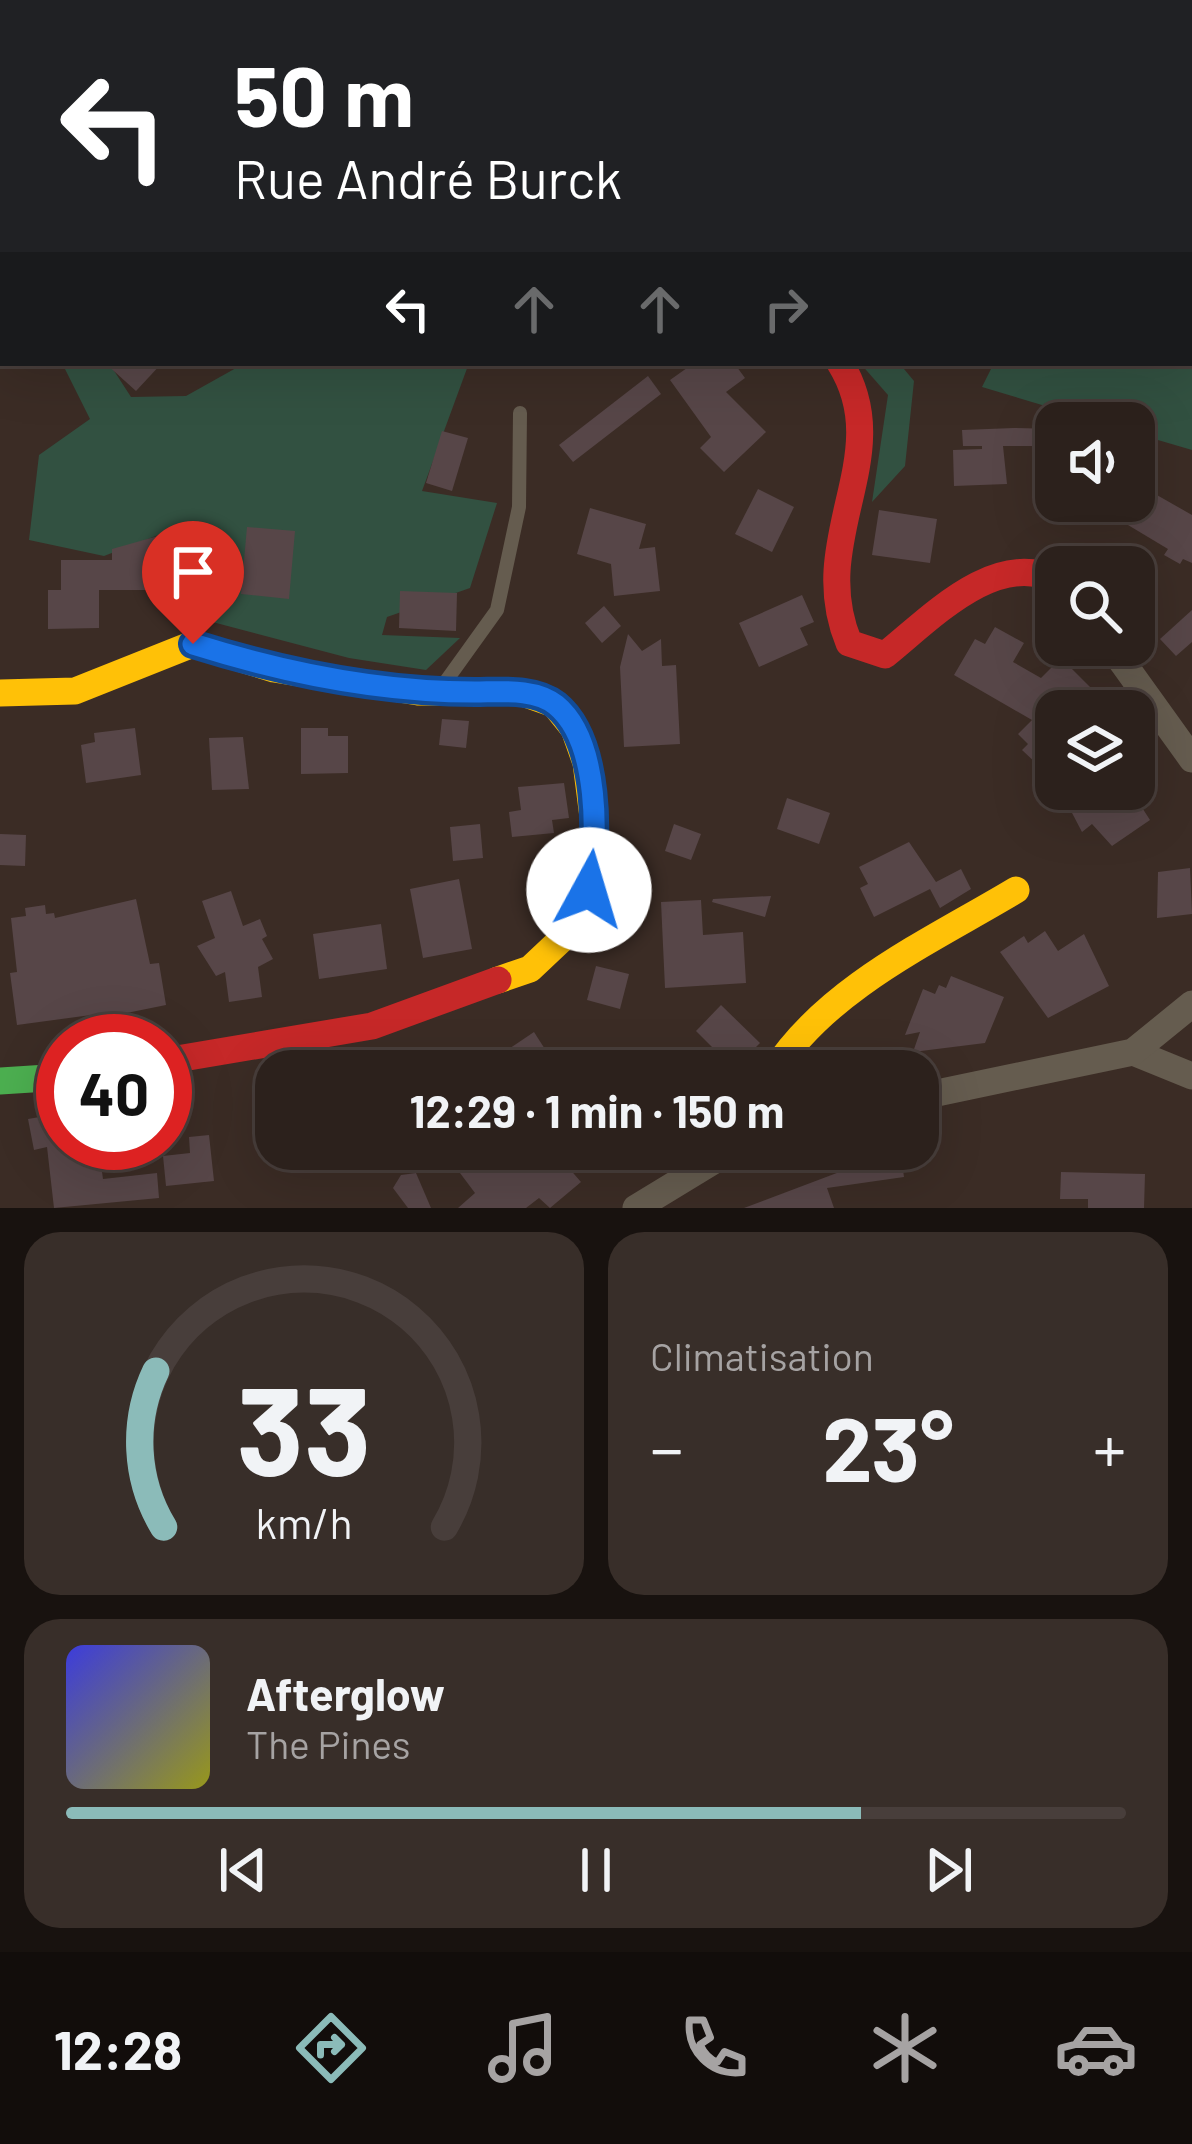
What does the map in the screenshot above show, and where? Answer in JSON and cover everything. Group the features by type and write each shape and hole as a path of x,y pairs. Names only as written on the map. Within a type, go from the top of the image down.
{"street":[{"path":"843,366 850,374 864,431 834,564 834,599 850,643 885,655 1006,568 1035,569"},
{"path":"0,693 74,691 193,644 274,670 438,692 520,692 554,704 574,729 586,763 597,848 589,890 565,936 530,969 411,1015 192,1056"},
{"path":"1125,666 1192,759"},
{"path":"787,1050 823,1011 1016,890"},
{"path":"939,1093 1132,1052 1192,1004"},
{"path":"1132,1052 1192,1076"},
{"path":"0,1081 36,1079"},
{"path":"636,1208 698,1170"}],"lane":[{"path":"438,692 497,610 519,507 520,413"}],"green space":[{"path":"64,366 111,366 131,397 186,396 240,366 468,366 422,491 497,503 470,588 387,617 382,635 460,638 426,670 349,658 167,610 174,529 104,556 29,540 39,455 90,419"},
{"path":"863,366 902,366 914,381 905,466 872,502 888,395"},
{"path":"992,366 1192,366 1192,450 1155,439 1155,402 1035,403 982,387"}],"building":[{"path":"108,366 159,366 136,391"},
{"path":"690,366 736,366 745,378 726,392 766,432 724,472 700,448 711,437 670,380"},
{"path":"648,376 661,394 573,462 559,445"},
{"path":"1035,428 1035,446 1003,446 1007,484 954,486 953,450 982,449 963,446 962,430"},
{"path":"442,431 468,438 452,491 426,483"},
{"path":"758,489 794,507 772,552 735,534"},
{"path":"1155,494 1192,515 1192,563 1183,559 1180,564 1164,555 1168,549 1123,522 1155,522"},
{"path":"590,508 646,524 639,549 655,547 660,591 614,596 611,564 577,554"},
{"path":"879,510 937,519 930,563 872,555"},
{"path":"247,527 295,531 289,599 241,594"},
{"path":"165,534 164,590 99,590 99,628 48,629 48,590 61,590 61,560 112,560 112,549"},
{"path":"400,591 457,593 456,631 399,628"},
{"path":"802,595 814,622 800,628 808,645 759,667 739,623"},
{"path":"604,606 621,626 602,643 585,623"},
{"path":"1192,610 1192,642 1176,656 1160,639"},
{"path":"995,627 1024,643 1013,662 1041,678 1053,666 1069,666 1093,690 1035,690 1035,762 1022,750 1028,744 1018,734 1032,720 954,675 975,639 985,644"},
{"path":"628,634 642,651 661,639 662,666 676,665 680,744 624,747 620,667"},
{"path":"442,719 469,721 466,748 439,745"},
{"path":"135,728 141,775 86,783 81,745 95,742 94,733"},
{"path":"301,728 328,728 328,736 348,736 348,773 301,774"},
{"path":"243,737 249,789 212,790 209,738"},
{"path":"564,783 569,818 552,820 554,833 512,837 509,812 521,810 518,787"},
{"path":"787,798 830,813 819,844 777,829"},
{"path":"1144,810 1150,820 1112,846 1092,824 1082,832 1071,811"},
{"path":"480,824 483,858 453,861 450,827"},
{"path":"674,824 701,834 691,860 665,851"},
{"path":"0,834 26,835 25,866 0,865"},
{"path":"909,842 936,882 961,869 971,889 940,908 930,889 874,917 860,888 868,884 859,867"},
{"path":"1190,868 1192,914 1157,918 1158,872"},
{"path":"459,879 472,949 423,958 410,889"},
{"path":"231,891 243,926 260,919 267,936 262,939 273,959 258,967 262,997 229,1002 225,972 216,976 197,946 215,938 202,901"},
{"path":"771,896 765,917 712,902 713,899"},
{"path":"136,899 150,964 159,963 166,1005 122,1014 36,1014 36,1022 17,1025 10,973 17,972 11,918 26,916 25,908 45,905 46,914 54,913 55,918"},
{"path":"701,900 703,935 743,932 746,983 665,988 661,902"},
{"path":"381,924 387,969 319,979 313,934"},
{"path":"1045,931 1058,951 1084,934 1109,986 1048,1018 1000,952 1024,936 1028,943"},
{"path":"596,966 629,974 620,1009 587,1000"},
{"path":"951,976 1004,997 985,1043 914,1050 920,1032 905,1035 923,989 935,994 939,985 946,988"},
{"path":"721,1005 760,1043 753,1050 715,1050 696,1031"},
{"path":"534,1032 546,1050 507,1050"},
{"path":"36,1118 34,1150 28,1119"},
{"path":"209,1135 214,1181 166,1186 164,1170 192,1170 192,1137"},
{"path":"50,1170 102,1170 103,1179 157,1173 159,1198 54,1208"},
{"path":"458,1170 571,1170 581,1182 550,1208 539,1198 526,1208 458,1208 475,1193"},
{"path":"845,1170 903,1170 904,1177 827,1188 834,1208 744,1208"},
{"path":"1061,1172 1145,1174 1144,1208 1088,1208 1088,1199 1060,1199"},
{"path":"416,1173 431,1208 408,1208 393,1188 401,1175"}],"traffic: fast":[{"path":"0,1081 36,1079"}],"traffic: slow":[{"path":"0,693 75,691 193,644 274,669 418,692 520,692 554,704 574,729 586,763 597,848 589,890 565,936 530,969 498,980"},
{"path":"789,1050 852,990 1016,890"}],"traffic: jam":[{"path":"841,366 855,397 860,431 837,568 838,605 849,643 885,655 964,592 1010,574 1035,574"},
{"path":"192,1056 372,1026 498,980"}],"route":[{"path":"193,644 274,670 418,692 520,692 554,704 574,729 586,763 597,848 589,890"}]}
